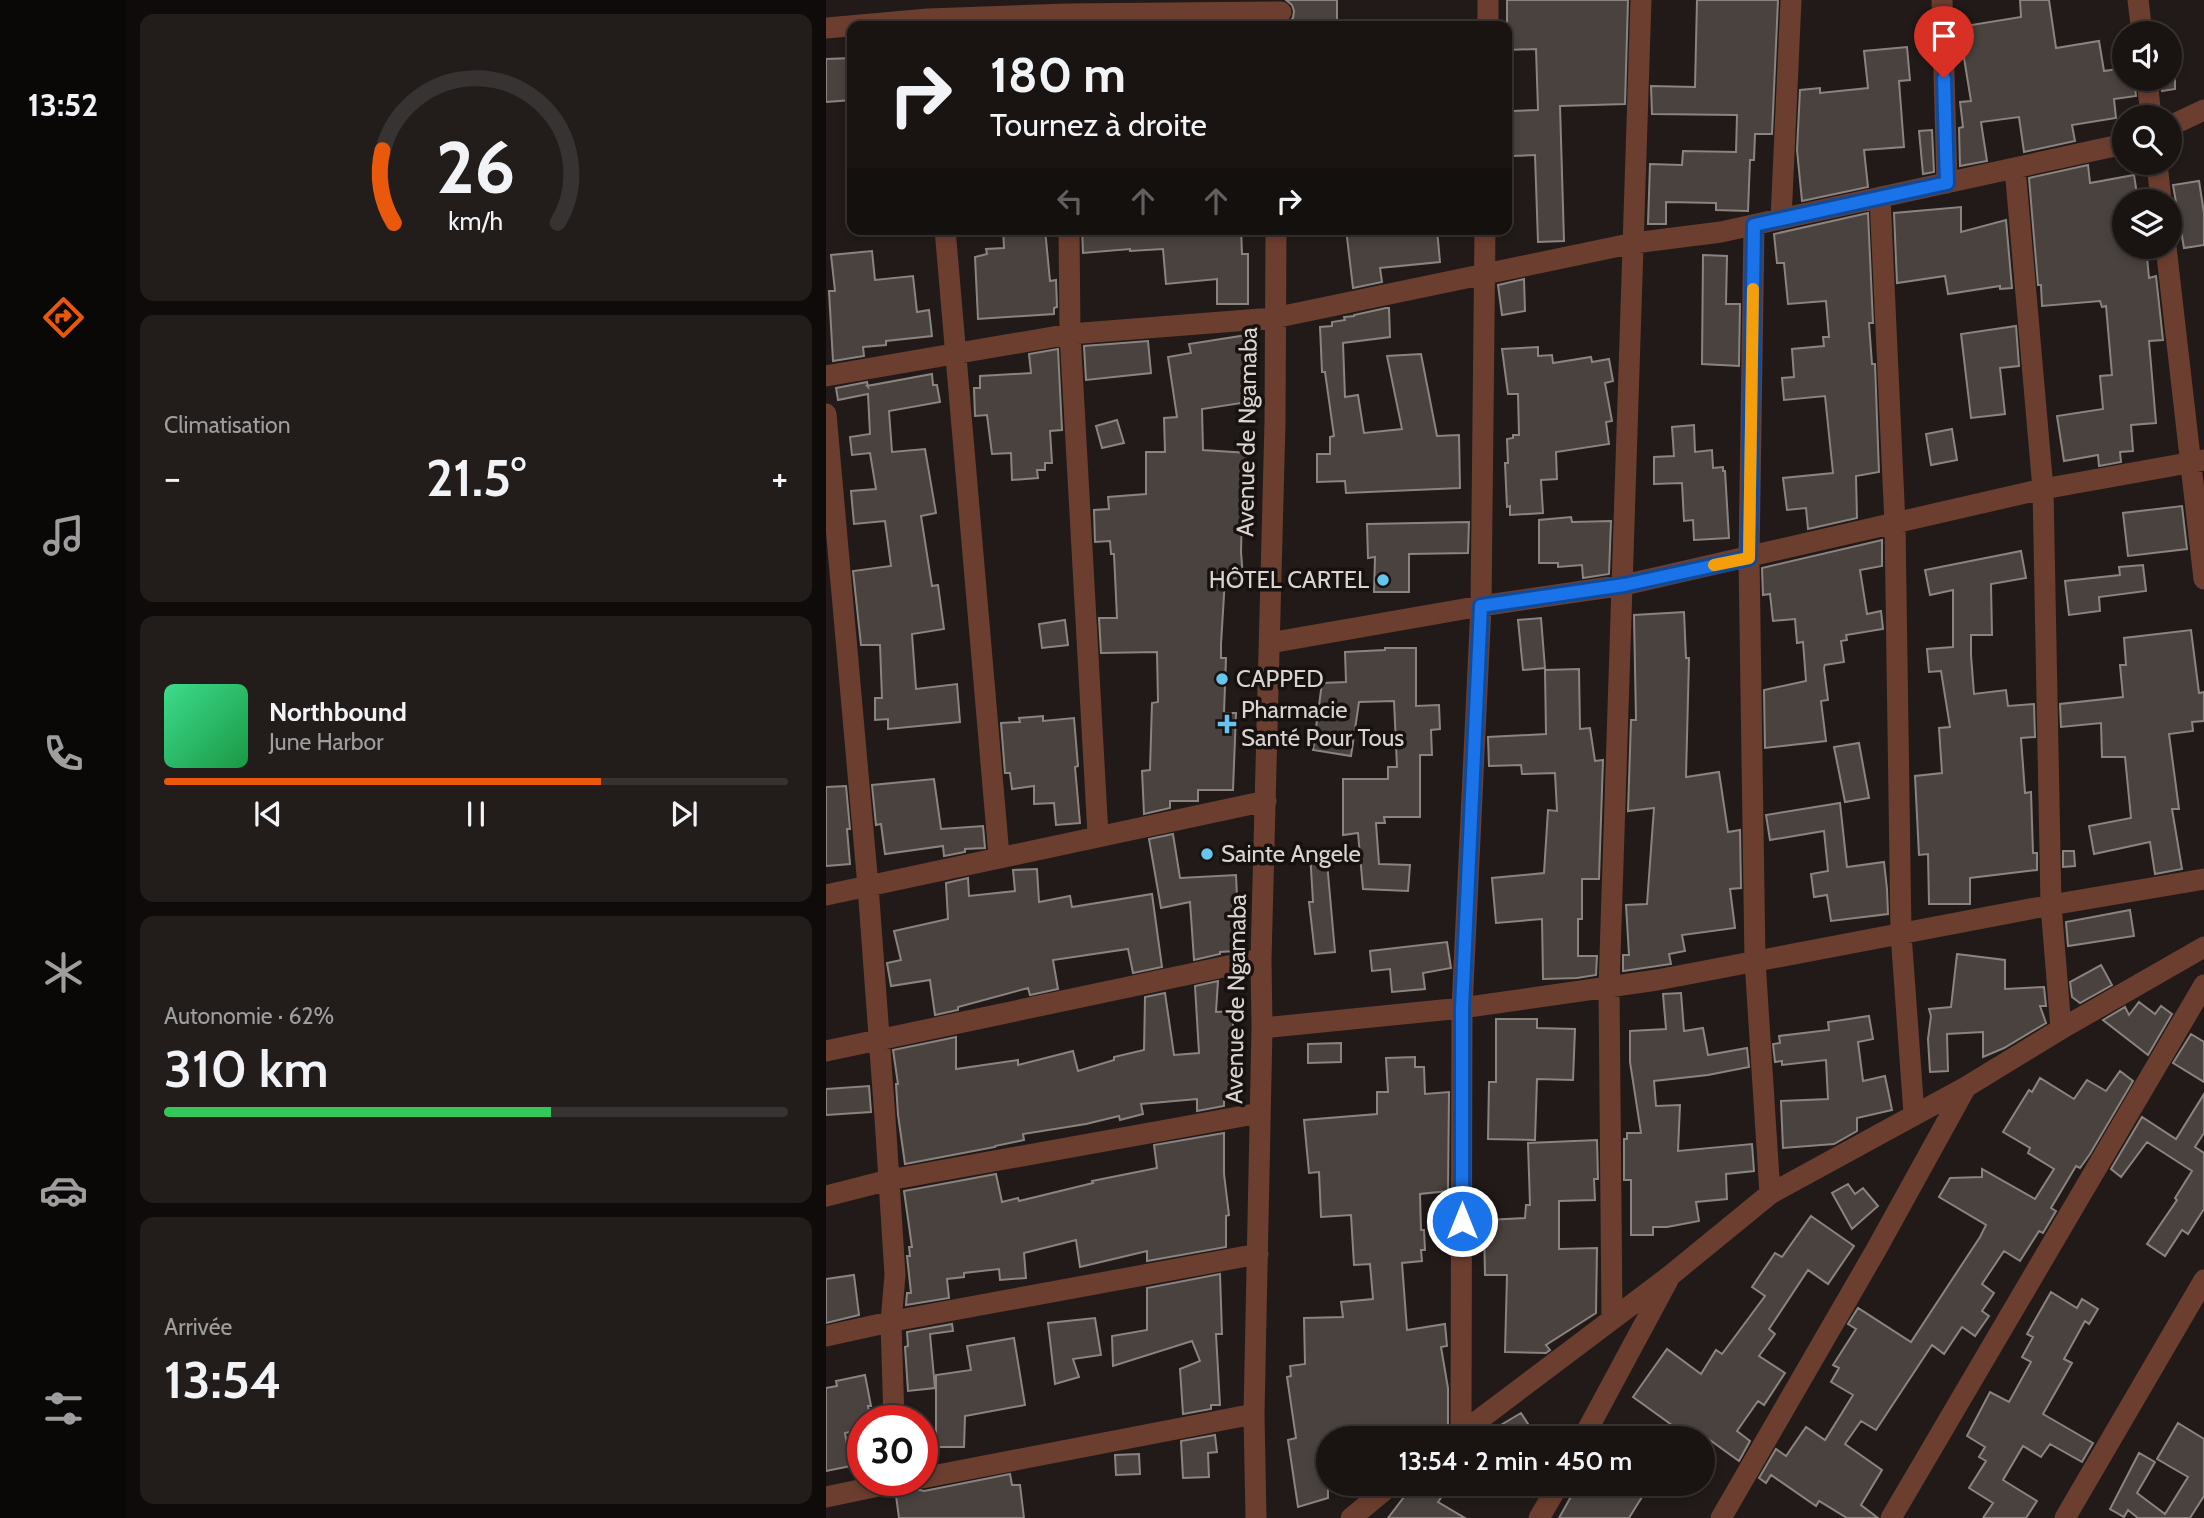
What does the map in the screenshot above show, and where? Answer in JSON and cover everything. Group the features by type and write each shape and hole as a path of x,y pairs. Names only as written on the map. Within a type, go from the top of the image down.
{"street":[{"path":"1488,0 1488,21"},
{"path":"1612,1319 1609,987 1641,0"},
{"path":"1781,219 1791,0"},
{"path":"1942,0 1947,183"},
{"path":"2138,0 2141,21"},
{"path":"881,21 928,15 1067,20 1281,13"},
{"path":"826,28 847,25"},
{"path":"2182,120 2204,110"},
{"path":"826,376 1070,334 1274,318 1634,243 1721,232 2112,147"},
{"path":"2015,168 2043,489 2051,905 2061,1029"},
{"path":"1880,197 1895,524 1901,934 1914,1114"},
{"path":"1754,225 1749,558 1755,961 1770,1194"},
{"path":"945,235 999,856"},
{"path":"1069,235 1070,334 1098,835"},
{"name":"Avenue de Ngamaba","path":"1256,1518 1254,1413 1261,959 1275,422 1276,235"},
{"path":"1458,1426 1462,1008 1481,606 1485,235"},
{"path":"2168,259 2197,461 2204,579"},
{"path":"826,414 868,886 889,1180 895,1275 891,1322 894,1405"},
{"path":"1270,643 1481,606 1624,585 2043,489 2197,461"},
{"path":"826,895 1266,801"},
{"path":"1262,1028 1462,1008 1657,981 2051,905 2204,879"},
{"path":"1471,1426 1671,1275 1770,1194 1966,1087 2204,947"},
{"path":"826,1051 1261,959"},
{"path":"1891,1518 2204,985"},
{"path":"1721,1518 1876,1250 1966,1087"},
{"path":"826,1196 889,1180 1260,1113"},
{"path":"826,1336 1258,1254"},
{"path":"1589,1426 1671,1275"},
{"path":"2065,1518 2204,1280"},
{"path":"938,1475 1254,1413"},
{"path":"826,1497 847,1492"},
{"path":"1351,1518 1378,1496"},
{"path":"1539,1518 1552,1496"}],"building":[{"path":"1286,0 1337,0 1337,21 1290,21 1294,11"},
{"path":"1507,0 1628,0 1625,104 1560,106 1564,241 1538,242 1535,155 1512,156 1512,111 1538,110 1536,49 1512,50 1512,21 1507,21"},
{"path":"1697,0 1778,0 1772,134 1755,134 1754,160 1750,160 1748,211 1716,210 1716,203 1666,202 1666,224 1648,224 1650,164 1682,165 1683,151 1736,152 1737,115 1652,114 1651,86 1695,87"},
{"path":"2020,0 2049,0 2056,48 2099,41 2104,71 2112,70 2112,91 2135,91 2136,96 2114,99 2112,119 2072,125 2075,141 2024,152 2019,117 1981,122 1987,161 1960,166 1959,128 1963,127 1960,102 1971,101 1959,27 2021,17"},
{"path":"1907,47 1910,80 1899,81 1904,147 1864,150 1868,187 1802,201 1797,150 1800,90 1820,88 1820,93 1868,88 1864,51"},
{"path":"847,58 847,100 826,102 826,59"},
{"path":"1932,130 1934,172 1923,174 1919,131"},
{"path":"2088,165 2090,183 2134,175 2136,189 2112,189 2112,259 2147,259 2149,278 2156,276 2163,340 2149,341 2156,423 2131,425 2133,451 2120,452 2121,462 2099,466 2098,455 2064,461 2057,416 2103,409 2100,376 2112,375 2106,306 2102,307 2100,301 2042,306 2029,178"},
{"path":"2199,181 2204,213 2204,245 2184,248 2182,189 2174,189 2173,185"},
{"path":"1961,207 1961,232 2006,220 2012,288 2000,289 2000,286 1948,294 1945,276 1897,283 1894,213"},
{"path":"1868,213 1873,323 1869,323 1872,364 1875,364 1879,472 1856,476 1857,518 1808,529 1806,508 1787,510 1783,478 1833,473 1825,396 1784,400 1782,378 1794,377 1792,349 1824,346 1823,337 1829,337 1826,301 1788,304 1784,263 1777,263 1774,234"},
{"path":"1003,235 1046,235 1050,281 1056,280 1057,307 1054,308 1054,314 978,319 975,257 987,254 986,249 1004,248"},
{"path":"1082,235 1241,235 1242,254 1248,254 1248,304 1217,304 1217,279 1166,284 1163,249 1083,253"},
{"path":"1347,235 1438,235 1440,262 1380,268 1382,282 1353,288"},
{"path":"872,251 875,280 913,276 917,312 929,310 932,336 886,341 886,345 863,347 864,356 833,361 829,291 835,291 831,255"},
{"path":"1703,255 1727,256 1726,304 1740,304 1739,366 1702,364"},
{"path":"1524,279 1525,311 1502,315 1498,285"},
{"path":"1389,308 1390,337 1343,343 1345,397 1358,395 1364,433 1402,429 1387,356 1421,354 1437,436 1459,435 1460,488 1346,493 1345,481 1317,482 1317,454 1330,454 1330,437 1334,436 1325,372 1322,372 1320,327 1332,326 1332,322 1345,320 1344,317"},
{"path":"2016,326 2019,366 2000,368 2005,414 1971,418 1961,334"},
{"path":"1247,335 1251,362 1247,363 1249,371 1244,372 1248,402 1202,409 1203,450 1248,453 1247,473 1243,472 1243,578 1225,579 1221,644 1221,658 1226,658 1224,713 1236,713 1233,790 1198,790 1198,801 1170,801 1170,808 1144,814 1142,771 1150,770 1152,703 1158,702 1157,652 1101,653 1099,618 1117,618 1114,554 1111,554 1110,541 1095,542 1094,510 1109,509 1108,497 1146,494 1146,452 1165,452 1164,418 1177,417 1168,357 1191,353 1189,344"},
{"path":"1148,341 1151,373 1086,380 1084,346"},
{"path":"1538,347 1538,356 1552,355 1553,363 1591,357 1592,362 1609,359 1613,381 1605,383 1612,421 1606,422 1609,444 1556,452 1557,479 1541,480 1543,513 1510,515 1510,506 1507,507 1505,463 1508,463 1507,439 1519,435 1518,394 1508,394 1502,349"},
{"path":"1058,349 1062,430 1050,431 1052,463 1045,463 1045,470 1037,470 1038,478 1012,480 1011,453 992,454 987,415 975,416 974,388 980,388 980,376 1031,373 1029,354"},
{"path":"932,374 933,385 937,385 940,402 889,411 892,452 925,449 936,513 921,516 932,586 938,585 944,629 912,634 916,689 957,684 960,722 888,729 888,719 875,720 875,698 882,698 880,645 861,645 853,571 891,566 885,521 854,524 851,491 876,489 870,453 852,455 850,437 870,434 868,394 838,400 836,388 867,382 868,386"},
{"path":"1117,420 1124,443 1102,448 1096,426"},
{"path":"1694,425 1695,452 1712,450 1713,468 1723,467 1725,471 1729,538 1694,540 1693,520 1684,521 1682,483 1654,484 1654,457 1674,456 1672,427"},
{"path":"1952,429 1957,460 1931,465 1926,434"},
{"path":"2182,506 2187,549 2128,556 2123,513"},
{"path":"1571,517 1572,522 1611,521 1609,574 1583,578 1582,565 1558,567 1558,563 1539,563 1539,520"},
{"path":"1469,522 1468,553 1409,554 1409,592 1374,592 1375,557 1368,558 1367,524"},
{"path":"1882,540 1882,566 1860,570 1867,614 1881,611 1883,629 1846,635 1847,640 1841,641 1844,662 1825,665 1828,700 1821,701 1826,741 1765,748 1764,690 1806,681 1803,642 1797,643 1795,619 1773,621 1770,594 1763,595 1762,568"},
{"path":"2021,551 2026,578 1991,584 1992,635 1971,635 1971,655 1974,694 2006,690 2008,706 2034,704 2035,737 2021,738 2025,793 2031,792 2033,853 2037,853 2037,870 1970,878 1970,904 1929,904 1928,854 1919,855 1915,776 1942,773 1939,728 1950,727 1941,671 1929,672 1927,649 1953,647 1953,590 1930,595 1925,570"},
{"path":"2143,565 2146,591 2099,597 2100,611 2069,615 2065,581 2120,575 2119,567"},
{"path":"1684,612 1686,658 1689,658 1686,777 1719,772 1728,832 1740,830 1741,888 1730,889 1735,928 1682,935 1685,951 1669,954 1671,964 1623,971 1623,955 1629,955 1626,905 1647,904 1654,808 1628,811 1631,720 1636,720 1634,615"},
{"path":"1541,618 1545,668 1523,670 1518,620"},
{"path":"1065,620 1068,645 1042,648 1039,624"},
{"path":"2191,630 2199,693 2204,692 2204,721 2192,722 2193,731 2169,734 2179,809 2172,809 2182,869 2155,874 2150,842 2094,854 2089,826 2131,818 2125,757 2102,757 2101,723 2061,727 2060,704 2123,697 2120,665 2126,665 2124,638"},
{"path":"1416,648 1416,706 1439,705 1440,729 1431,730 1432,755 1420,755 1420,817 1384,817 1385,823 1376,823 1379,864 1410,865 1408,891 1363,889 1358,833 1343,835 1343,779 1388,779 1388,767 1397,767 1394,701 1359,702 1351,756 1313,750 1322,683 1346,682 1345,652"},
{"path":"1579,669 1580,729 1590,728 1595,761 1603,760 1599,879 1582,879 1582,919 1578,919 1578,956 1597,956 1596,975 1543,979 1542,919 1496,923 1492,878 1544,873 1548,810 1557,811 1555,773 1522,774 1521,765 1489,766 1488,737 1546,734 1545,670"},
{"path":"1043,716 1043,721 1074,718 1080,823 1056,825 1054,803 1034,804 1034,786 1012,789 1010,773 1005,773 1001,723 1020,722 1019,718"},
{"path":"1859,743 1869,798 1845,802 1834,747"},
{"path":"934,779 941,829 983,826 985,848 965,849 965,852 944,856 943,846 885,854 881,824 876,825 872,785"},
{"path":"846,786 850,864 826,866 826,787"},
{"path":"1840,803 1847,867 1884,862 1888,914 1831,921 1827,895 1814,897 1811,874 1828,871 1824,831 1770,840 1766,815"},
{"path":"1173,834 1180,878 1236,875 1237,896 1232,897 1235,951 1220,952 1194,960 1190,902 1161,908 1149,839"},
{"path":"1326,851 1335,952 1315,954 1309,902 1313,902 1310,852"},
{"path":"2063,851 2074,851 2075,866 2063,867"},
{"path":"1037,869 1039,902 1070,896 1072,907 1152,894 1162,967 1133,973 1128,949 1053,960 1058,989 1030,995 1028,988 935,1015 930,980 891,986 887,963 901,960 894,931 948,919 946,883 968,878 969,896 1015,891 1013,870"},
{"path":"2130,910 2134,936 2068,946 2066,922"},
{"path":"1447,942 1451,968 1423,973 1425,989 1392,992 1390,969 1372,971 1370,951"},
{"path":"1957,954 2005,960 2005,989 2044,987 2046,1006 2040,1006 2046,1023 1983,1057 1983,1032 1947,1034 1948,1071 1930,1072 1929,1009 1951,1007"},
{"path":"2101,965 2112,985 2080,1003 2072,997 2070,982"},
{"path":"1218,981 1216,1012 1233,1011 1230,1100 1224,1100 1224,1106 1197,1111 1197,1099 1141,1104 1143,1114 1120,1120 1119,1116 1023,1134 1024,1140 905,1164 893,1050 956,1037 956,1069 1018,1060 1018,1065 1073,1051 1078,1071 1114,1060 1114,1057 1144,1050 1145,997 1165,993 1174,1055 1199,1053 1195,986"},
{"path":"1681,993 1684,1031 1703,1028 1708,1055 1747,1048 1749,1067 1654,1081 1656,1106 1680,1105 1678,1151 1752,1144 1754,1171 1726,1174 1727,1199 1696,1202 1699,1221 1653,1227 1653,1235 1631,1235 1631,1180 1624,1180 1624,1139 1627,1139 1627,1133 1641,1133 1630,1062 1630,1031 1666,1029 1663,994"},
{"path":"2139,1002 2155,1014 2161,1006 2172,1014 2148,1055 2103,1020 2125,1007 2129,1015"},
{"path":"1869,1016 1873,1039 1858,1042 1863,1081 1885,1076 1892,1110 1857,1118 1857,1131 1834,1144 1783,1148 1781,1101 1828,1099 1826,1060 1782,1065 1782,1061 1775,1062 1773,1044 1780,1043 1779,1036 1829,1030 1828,1022"},
{"path":"1496,1019 1537,1019 1537,1028 1575,1029 1573,1080 1537,1079 1535,1140 1488,1139 1489,1082 1496,1082"},
{"path":"2191,1034 2204,1042 2204,1082 2173,1063"},
{"path":"1341,1043 1341,1062 1308,1063 1308,1044"},
{"path":"1415,1057 1415,1067 1424,1067 1425,1094 1449,1092 1448,1191 1420,1194 1421,1230 1424,1230 1425,1250 1421,1250 1422,1261 1402,1263 1407,1330 1445,1324 1447,1346 1441,1347 1448,1388 1448,1426 1316,1426 1316,1496 1328,1498 1298,1507 1288,1440 1296,1438 1287,1377 1291,1376 1290,1366 1305,1364 1304,1318 1343,1317 1341,1302 1373,1299 1370,1264 1354,1265 1351,1215 1321,1217 1319,1172 1309,1173 1304,1120 1377,1114 1377,1092 1388,1092 1386,1058"},
{"path":"2120,1071 2133,1081 2090,1154 2080,1168 2076,1166 2051,1208 2056,1211 2043,1233 2039,1231 2020,1261 2004,1251 1982,1284 1994,1293 1982,1311 1989,1316 1975,1336 1962,1327 1944,1354 1932,1345 1876,1430 1861,1421 1845,1444 1882,1470 1861,1505 1878,1518 1847,1518 1819,1501 1816,1506 1771,1475 1766,1483 1759,1478 1776,1449 1786,1456 1806,1427 1825,1440 1853,1395 1831,1382 1839,1368 1833,1365 1856,1329 1848,1324 1858,1308 1911,1342 1980,1237 1986,1225 1939,1197 1950,1178 1982,1177 1982,1169 2035,1199 2054,1169 2028,1153 2030,1148 2003,1132 2029,1090 2032,1092 2040,1078 2074,1099 2087,1080 2106,1091"},
{"path":"869,1086 871,1112 826,1115 826,1089"},
{"path":"2204,1094 2204,1133 2195,1147 2204,1153 2204,1209 2188,1234 2182,1230 2165,1256 2147,1244 2177,1200 2175,1198 2192,1171 2147,1142 2121,1177 2111,1169 2142,1117 2176,1139"},
{"path":"1224,1133 1224,1174 1229,1215 1226,1216 1226,1247 1147,1261 1147,1251 1080,1267 1076,1240 1024,1253 1026,1278 1000,1280 999,1269 964,1273 964,1277 947,1279 949,1298 906,1305 907,1293 911,1293 907,1256 910,1256 909,1247 912,1247 904,1191 996,1174 1002,1202 1018,1198 1019,1201 1093,1183 1092,1181 1157,1168 1154,1145"},
{"path":"1597,1140 1598,1179 1594,1179 1595,1200 1559,1201 1559,1249 1597,1248 1596,1313 1546,1345 1550,1350 1546,1353 1505,1352 1507,1275 1485,1275 1484,1229 1487,1229 1487,1220 1525,1218 1526,1205 1530,1205 1528,1143"},
{"path":"1848,1184 1855,1194 1863,1188 1878,1206 1852,1229 1832,1193"},
{"path":"1811,1216 1854,1246 1828,1284 1808,1270 1769,1329 1775,1334 1759,1356 1785,1373 1764,1405 1758,1401 1737,1431 1750,1441 1739,1461 1715,1444 1715,1426 1673,1426 1633,1397 1667,1349 1701,1374 1716,1350 1722,1354 1765,1296 1752,1287 1775,1253 1782,1257"},
{"path":"1220,1274 1222,1334 1216,1334 1220,1405 1211,1405 1211,1409 1183,1414 1180,1369 1200,1361 1192,1341 1113,1366 1112,1336 1147,1330 1147,1288"},
{"path":"854,1275 859,1315 826,1323 826,1279"},
{"path":"2051,1292 2077,1308 2082,1299 2098,1309 2089,1324 2085,1321 2064,1359 2072,1363 2043,1414 2093,1443 2082,1462 2050,1444 2041,1457 2023,1446 2003,1480 2037,1501 2026,1518 1983,1518 1993,1503 1969,1488 1986,1461 1979,1457 1985,1447 1967,1436 1990,1392 2009,1402 2031,1362 2022,1357 2033,1337 2027,1334"},
{"path":"1095,1318 1101,1355 1073,1359 1079,1377 1055,1384 1048,1323"},
{"path":"952,1324 953,1331 930,1334 935,1388 908,1391 905,1347 908,1346 907,1332"},
{"path":"1014,1338 1025,1405 965,1416 964,1447 938,1447 936,1375 971,1370 967,1346"},
{"path":"865,1375 871,1405 847,1405 847,1467 826,1471 826,1388 837,1386 836,1381"},
{"path":"1521,1413 1529,1426 1499,1426"},
{"path":"2178,1423 2204,1439 2204,1496 2190,1518 2138,1518 2128,1510 2124,1517 2110,1509 2139,1453 2155,1462 2137,1493 2165,1514 2188,1477 2157,1459"},
{"path":"1215,1435 1217,1452 1208,1453 1209,1477 1183,1478 1181,1441"},
{"path":"1139,1454 1140,1474 1116,1475 1115,1455"},
{"path":"1010,1474 1012,1485 1020,1485 1024,1518 899,1518 896,1496 938,1496 938,1488"},
{"path":"1405,1496 1442,1496 1438,1502 1465,1518 1388,1518"},
{"path":"1571,1496 1643,1496 1629,1518 1559,1518"}],"slow traffic":[{"path":"1714,565 1749,558 1753,289"}],"place":[{"name":"HÔTEL CARTEL","path":"1383,580"},
{"name":"CAPPED","path":"1222,679"},
{"name":"Pharmacie Santé Pour Tous","path":"1227,724"},
{"name":"Sainte Angele","path":"1207,854"}],"route":[{"path":"1462,1221 1462,1008 1481,606 1624,585 1749,558 1754,225 1947,183 1944,78"}]}
